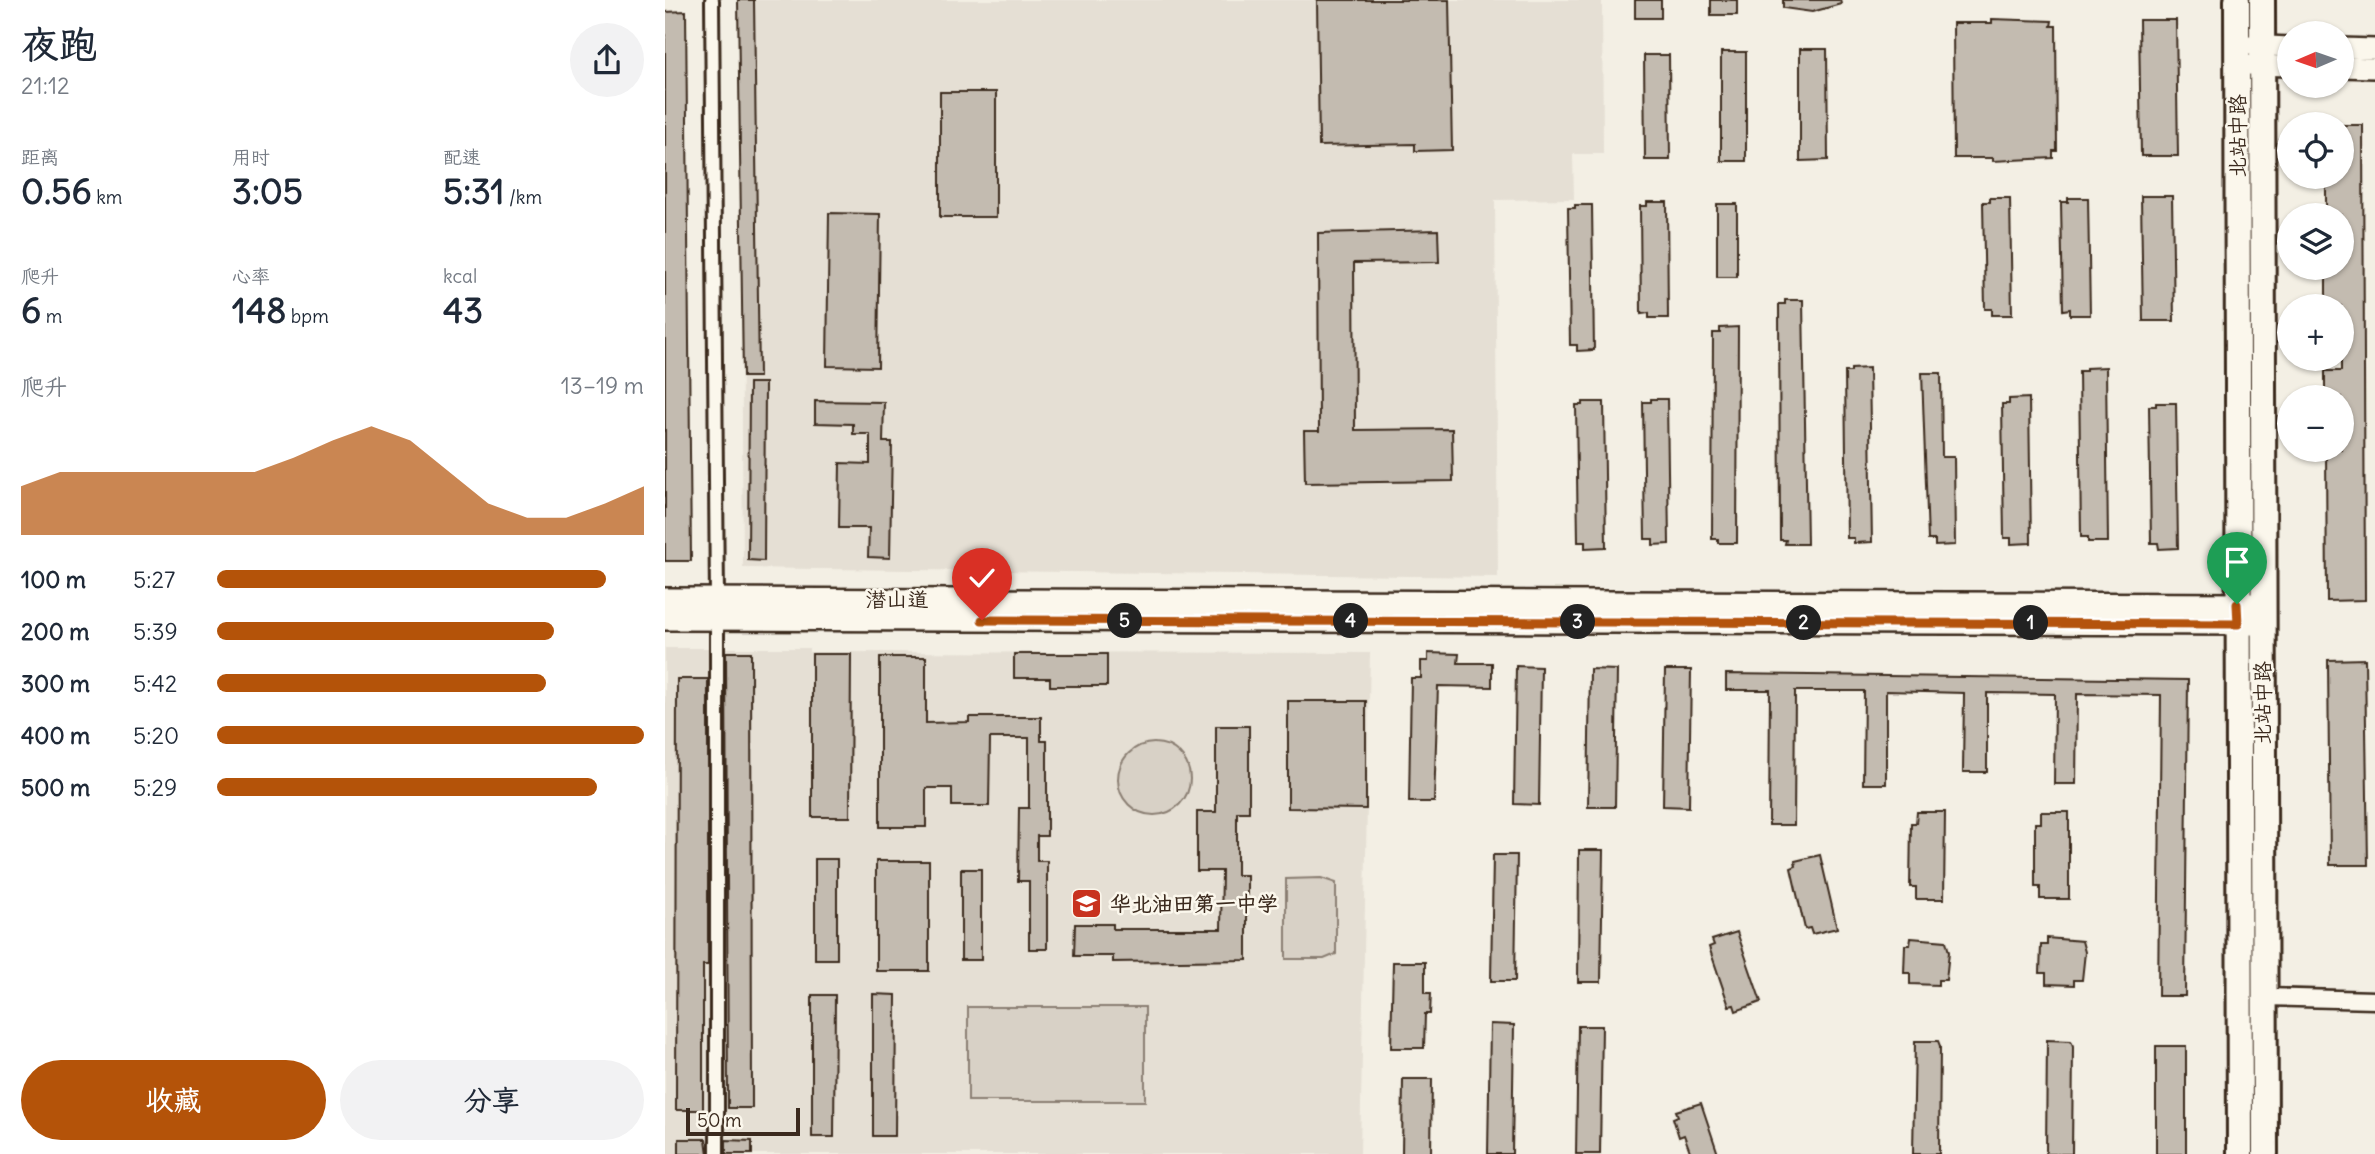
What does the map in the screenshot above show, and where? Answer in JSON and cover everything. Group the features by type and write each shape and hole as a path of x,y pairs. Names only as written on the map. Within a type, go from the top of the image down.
{"main road":[{"name":"北站中路","path":"2237,0 2239,1154"},
{"name":"北站中路","path":"2262,0 2265,1154"},
{"name":"潜山道","path":"665,600 717,610"},
{"name":"潜山道","path":"665,619 717,610 2263,614"}],"street":[{"path":"712,0 717,610 717,1154"},
{"path":"2354,48 2375,49"},
{"path":"2237,55 2263,55 2277,51"},
{"path":"2263,55 2277,61"},
{"path":"2354,67 2375,68"},
{"path":"2264,997 2375,1000"}],"shaded area":[{"path":"739,0 1602,0 1603,154 1573,154 1574,199 1495,200 1498,577 743,568"},
{"name":"华北油田第一中学","path":"665,648 809,648 809,652 1370,653 1360,1154 665,1154"},
{"path":"1154,743 1168,746 1180,753 1187,765 1190,779 1187,793 1180,805 1168,812 1154,815 1140,812 1128,805 1121,793 1118,779 1121,765 1128,753 1140,746"},
{"path":"1321,878 1336,883 1336,954 1324,959 1286,959 1286,879"},
{"path":"968,1007 1145,1007 1145,1101 968,1101"}],"building":[{"path":"738,0 754,0 759,377 743,377"},
{"path":"1317,0 1449,0 1452,150 1415,151 1415,144 1319,146"},
{"path":"1635,0 1661,0 1661,18 1635,18"},
{"path":"1711,0 1737,0 1737,15 1711,15"},
{"path":"1783,0 1840,0 1841,4 1812,12 1783,8"},
{"path":"686,11 691,561 665,561 665,12"},
{"path":"1992,19 2052,21 2051,26 2056,26 2057,151 2053,151 2053,158 1993,161 1993,158 1954,158 1953,23 1992,23"},
{"path":"2139,20 2176,20 2178,156 2141,156"},
{"path":"1800,49 1827,49 1828,160 1800,161"},
{"path":"1721,52 1746,52 1746,161 1721,161"},
{"path":"1644,55 1669,55 1670,160 1645,160"},
{"path":"940,92 996,92 996,217 940,217"},
{"path":"2354,125 2363,125 2365,600 2327,601 2326,462 2354,462 2354,385 2325,385 2325,371 2354,371 2354,294 2326,294 2326,280 2354,280 2354,203 2326,203 2326,189 2354,189"},
{"path":"2141,196 2172,196 2174,321 2143,321"},
{"path":"1990,198 2010,198 2012,315 1992,315 1992,309 1985,309 1983,202 1990,202"},
{"path":"2068,198 2088,198 2090,315 2070,315 2070,309 2063,310 2061,202 2068,202"},
{"path":"1647,202 1667,202 1668,318 1649,318 1649,313 1641,314 1640,206 1647,206"},
{"path":"1717,204 1737,204 1737,277 1717,277"},
{"path":"1575,205 1592,205 1594,350 1577,351 1577,345 1570,345 1568,208 1575,208"},
{"path":"829,213 880,214 878,367 827,366"},
{"path":"1438,230 1439,262 1354,263 1355,430 1452,429 1453,481 1305,483 1304,431 1319,431 1318,233"},
{"path":"1785,300 1803,300 1807,544 1785,544 1786,540 1780,540 1779,304 1785,304"},
{"path":"1738,327 1737,543 1718,543 1718,539 1712,539 1713,333 1720,333 1720,328"},
{"path":"2106,367 2108,542 2088,542 2088,537 2081,537 2079,371"},
{"path":"1869,368 1872,542 1854,543 1854,538 1847,538 1845,372"},
{"path":"1922,373 1941,373 1942,457 1954,457 1955,545 1935,546 1935,540 1928,540"},
{"path":"749,383 765,383 764,561 748,560"},
{"path":"2029,398 2031,543 2011,544 2011,538 2004,538 2002,404 2009,404 2009,399"},
{"path":"1651,399 1667,399 1669,544 1653,545 1653,539 1645,539 1643,402 1651,402"},
{"path":"815,401 884,402 883,442 892,442 890,558 868,557 869,528 839,528 840,463 870,464 870,434 853,434 853,424 815,423"},
{"path":"1583,402 1604,402 1606,547 1585,548 1585,542 1578,542 1576,405 1583,405"},
{"path":"2156,403 2176,403 2178,548 2159,549 2158,543 2151,543 2149,406 2156,406"},
{"path":"726,652 751,652 752,1108 728,1108"},
{"path":"1428,653 1459,654 1458,663 1492,663 1492,687 1438,686 1434,802 1409,802 1411,678 1421,678 1421,661 1428,661"},
{"path":"812,654 851,654 850,817 812,817"},
{"path":"1014,654 1107,654 1107,686 1050,686 1050,678 1014,678"},
{"path":"880,657 926,657 926,723 969,722 969,717 1041,717 1041,741 1047,741 1047,836 1037,836 1037,861 1047,861 1047,949 1029,949 1029,881 1018,881 1019,808 1029,808 1029,738 990,738 989,806 952,806 952,788 926,788 926,827 880,827"},
{"path":"2365,659 2368,865 2330,865 2328,660"},
{"path":"1516,666 1541,667 1539,805 1514,804"},
{"path":"1590,669 1617,670 1615,807 1588,807"},
{"path":"1665,670 1691,670 1689,807 1663,806"},
{"path":"1726,674 2188,680 2185,996 2158,996 2161,695 2077,694 2076,784 2054,784 2055,694 1987,693 1987,772 1963,772 1964,693 1886,691 1886,784 1863,784 1864,691 1795,691 1794,825 1769,825 1770,690 1726,690"},
{"path":"677,679 708,679 708,965 703,965 703,1110 676,1110"},
{"path":"1288,701 1366,701 1366,809 1288,808"},
{"path":"1216,726 1249,726 1249,812 1237,812 1237,875 1247,875 1247,960 1113,962 1113,956 1074,956 1075,924 1113,924 1113,929 1221,929 1222,871 1197,871 1197,812 1216,812"},
{"path":"1917,812 1945,812 1944,899 1916,899 1916,887 1910,887 1911,823 1916,823"},
{"path":"2041,812 2069,812 2069,899 2040,899 2040,887 2035,887 2035,823 2041,823"},
{"path":"1579,850 1603,850 1601,982 1578,982"},
{"path":"1493,855 1517,855 1515,981 1491,981"},
{"path":"1820,855 1837,928 1812,934 1810,928 1805,929 1791,868 1796,866 1795,861"},
{"path":"815,859 837,859 837,959 815,959"},
{"path":"876,861 929,861 929,971 876,971"},
{"path":"961,869 981,869 981,960 961,960"},
{"path":"1737,932 1761,1002 1736,1011 1734,1005 1729,1006 1709,947 1714,945 1712,940"},
{"path":"1911,938 1946,941 1949,952 1946,980 1938,980 1938,985 1910,984 1910,973 1904,973 1905,945 1910,945"},
{"path":"2047,938 2082,941 2085,952 2082,980 2074,980 2074,985 2046,984 2046,973 2040,973 2041,945 2047,945"},
{"path":"1393,962 1425,962 1425,993 1431,993 1430,1014 1425,1014 1424,1048 1391,1048"},
{"path":"873,994 896,995 895,1136 873,1136"},
{"path":"812,995 835,995 834,1137 812,1137"},
{"path":"1490,1024 1514,1025 1512,1154 1488,1154"},
{"path":"1578,1026 1602,1026 1600,1154 1576,1154"},
{"path":"2047,1040 2071,1041 2073,1046 2072,1154 2046,1154"},
{"path":"1915,1041 1938,1041 1940,1046 1939,1154 1913,1154"},
{"path":"2156,1046 2186,1046 2186,1154 2156,1154"},
{"path":"1403,1079 1432,1079 1431,1154 1402,1154"},
{"path":"1701,1103 1718,1154 1691,1154 1684,1135 1679,1137 1673,1118 1678,1116 1676,1111"},
{"path":"679,1139 706,1139 708,1154 679,1154"},
{"path":"726,1140 752,1141 752,1154 726,1154"}],"place":[{"name":"华北油田第一中学","path":"1087,904"}],"route":[{"path":"982,620 2238,624 2237,604"}]}
